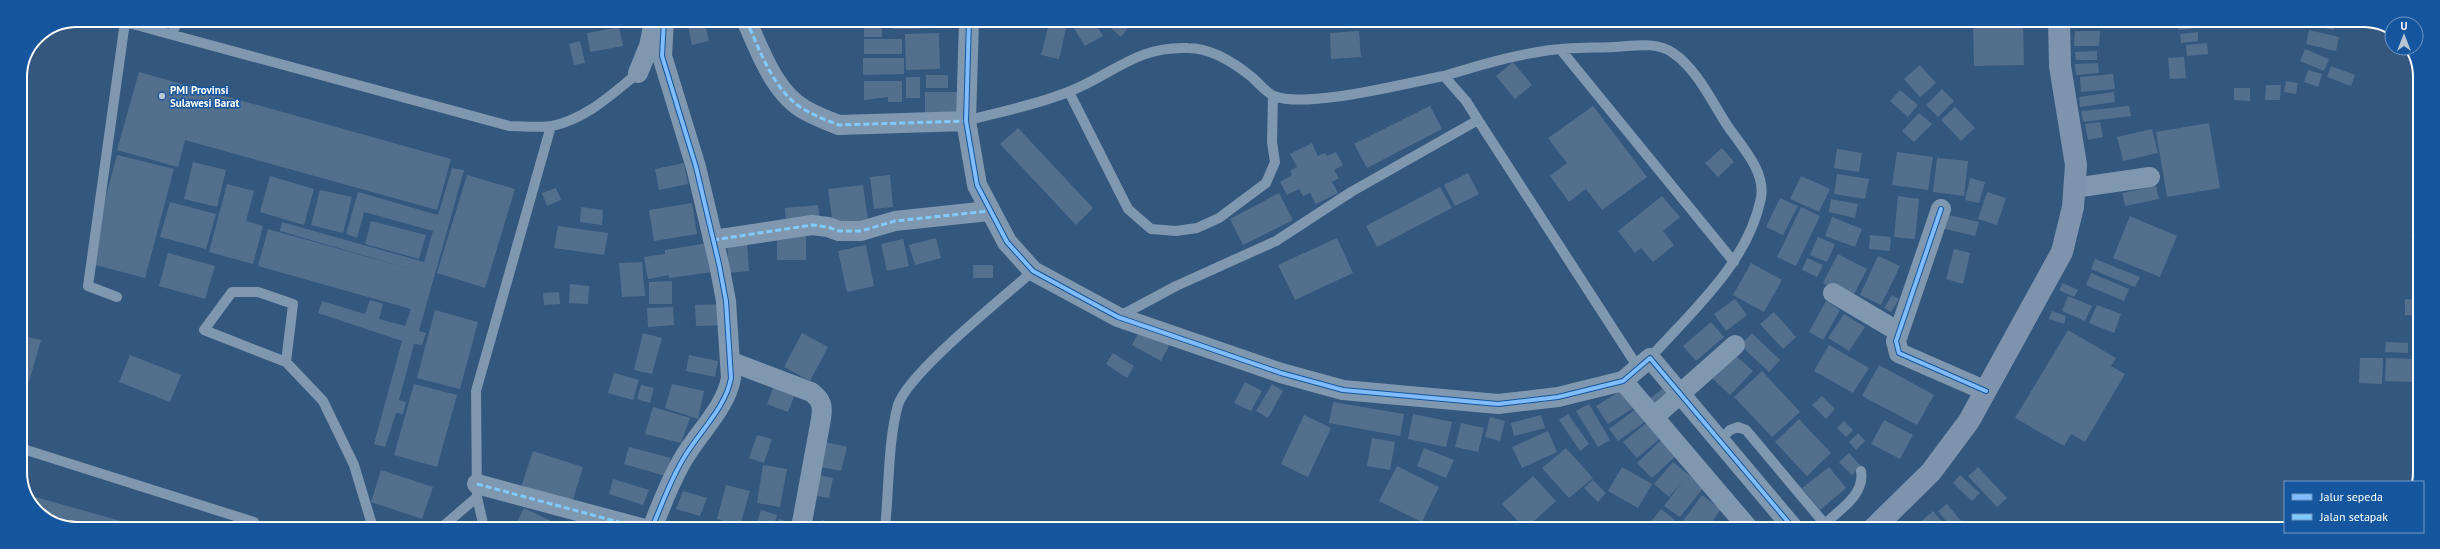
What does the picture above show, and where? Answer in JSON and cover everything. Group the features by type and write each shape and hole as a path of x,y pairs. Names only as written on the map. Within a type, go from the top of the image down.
{"highway":[{"path":"1880,522 1931,472 1969,422 2062,252 2072,213 2076,165 2060,66 2059,27"}],"street":[{"path":"654,27 655,51 696,167 713,240 726,301 732,362 729,388 684,457 655,522"},
{"path":"638,73 655,51 662,27"},
{"path":"750,27 781,89 803,109 824,119 839,125 966,121"},
{"path":"969,27 966,121 977,185 989,211 1007,242 1033,270 1118,316 1281,374 1343,390 1498,404 1558,397 1637,369 1680,394 1788,522"},
{"path":"2074,188 2150,176"},
{"path":"1941,209 1896,341 1899,353 1986,391"},
{"path":"713,240 812,224 839,231 862,232 896,221 989,211"},
{"path":"1832,293 1899,332"},
{"path":"1654,417 1735,345"},
{"path":"732,362 811,392 819,398 823,407 802,522"},
{"path":"1637,369 1654,417 1743,522"},
{"path":"477,491 614,522"}],"lane":[{"path":"117,297 88,286 124,27"},
{"path":"145,27 307,73 509,126 551,126 573,120 598,106 638,73"},
{"path":"172,34 175,27"},
{"path":"966,121 1068,92 1138,55 1165,49 1190,48 1212,53 1242,68 1273,96 1293,100 1320,99 1444,76 1516,56 1561,50 1646,45 1663,48 1673,52 1685,64 1754,164 1761,188 1757,210 1751,229 1734,262 1637,369 1466,101 1444,76"},
{"path":"1561,50 1734,262"},
{"path":"1068,92 1128,209 1151,229 1176,231 1197,228 1219,218 1266,183 1275,162 1272,142 1273,96"},
{"path":"1118,316 1140,307 1176,286 1276,241 1351,192 1478,120"},
{"path":"483,522 477,491 476,391 551,126"},
{"path":"886,522 895,423 902,396 928,364 1033,270"},
{"path":"286,362 293,304 258,292 232,292 204,330 286,362 323,401 354,465 371,522"},
{"path":"1720,440 1734,428 1738,427 1746,430 1824,522"},
{"path":"27,450 254,522"},
{"path":"1831,522 1856,494 1862,485 1861,471"},
{"path":"447,522 477,491"}],"building":[{"path":"619,27 623,46 590,52 587,33"},
{"path":"688,27 706,27 709,41 692,45"},
{"path":"864,27 882,27 882,37 864,37"},
{"path":"893,27 941,27 941,28 893,29"},
{"path":"1048,27 1066,27 1059,59 1041,55"},
{"path":"1073,27 1097,27 1103,36 1085,46"},
{"path":"1110,27 1129,27 1121,37"},
{"path":"1973,27 2023,27 2024,65 1974,66"},
{"path":"2178,27 2197,27 2197,28 2178,30"},
{"path":"2318,27 2334,27 2334,30"},
{"path":"2309,30 2339,37 2336,51 2306,44"},
{"path":"1359,31 1361,57 1331,59 1330,33"},
{"path":"2075,31 2100,31 2099,46 2074,46"},
{"path":"2198,32 2198,41 2181,43 2180,34"},
{"path":"939,33 940,69 906,70 905,34"},
{"path":"864,39 902,39 902,54 864,54"},
{"path":"580,41 585,63 574,65 569,44"},
{"path":"2207,43 2208,54 2187,56 2186,45"},
{"path":"2305,49 2329,59 2324,71 2300,61"},
{"path":"2097,51 2097,60 2076,60 2075,52"},
{"path":"2184,57 2186,78 2170,79 2168,58"},
{"path":"863,58 904,58 904,74 863,75"},
{"path":"1513,62 1532,85 1515,99 1496,76"},
{"path":"2098,63 2099,73 2076,75 2075,64"},
{"path":"1920,65 1936,83 1920,97 1904,79"},
{"path":"2331,66 2355,75 2351,86 2327,77"},
{"path":"2308,70 2322,74 2318,87 2304,82"},
{"path":"139,72 451,159 437,210 185,140 178,167 117,150"},
{"path":"2113,74 2115,89 2081,92 2080,77"},
{"path":"926,75 948,75 948,88 926,88"},
{"path":"906,77 920,77 920,98 906,98"},
{"path":"864,81 902,81 902,102 888,102 888,97 864,100"},
{"path":"2286,81 2298,83 2296,94 2284,92"},
{"path":"2266,85 2281,85 2280,100 2265,100"},
{"path":"2234,88 2250,88 2250,101 2234,100"},
{"path":"1942,89 1954,101 1938,117 1926,105"},
{"path":"1900,90 1918,105 1908,117 1890,101"},
{"path":"925,92 960,92 960,113 925,114"},
{"path":"2114,92 2115,102 2080,107 2079,97"},
{"path":"1430,106 1442,129 1367,168 1354,144"},
{"path":"1593,106 1647,177 1602,210 1586,189 1569,202 1550,176 1567,163 1548,138"},
{"path":"2129,106 2131,116 2083,122 2081,111"},
{"path":"1955,107 1975,128 1961,141 1941,120"},
{"path":"1919,113 1932,124 1914,142 1902,131"},
{"path":"2100,122 2103,137 2088,140 2085,124"},
{"path":"2209,123 2220,188 2167,197 2156,132"},
{"path":"1018,128 1093,208 1076,225 1000,144"},
{"path":"2152,129 2158,153 2123,161 2117,137"},
{"path":"1312,143 1318,156 1325,153 1327,156 1336,152 1343,165 1334,170 1339,178 1332,182 1338,193 1316,204 1310,193 1303,196 1299,189 1287,195 1280,182 1292,175 1290,171 1297,167 1290,154"},
{"path":"1722,148 1734,162 1718,177 1705,163"},
{"path":"1837,149 1862,153 1859,172 1834,168"},
{"path":"1897,152 1933,157 1928,190 1892,185"},
{"path":"117,155 174,169 145,278 88,263"},
{"path":"1937,158 1968,161 1964,196 1933,192"},
{"path":"193,162 226,170 217,207 184,199"},
{"path":"684,163 688,184 659,190 655,169"},
{"path":"452,168 464,170 419,331 426,333 422,345 414,344 399,400 406,402 403,414 396,413 385,447 374,444 402,341 318,313 322,301 365,314 370,300 383,304 379,319 405,326 411,309 258,266 268,229 421,272 280,231 282,222 424,262 433,231 364,212 357,238 346,234 358,192 438,215"},
{"path":"1468,173 1479,194 1455,206 1444,185"},
{"path":"1837,174 1869,179 1865,199 1834,194"},
{"path":"467,175 515,189 485,288 437,273"},
{"path":"890,175 893,207 874,209 870,177"},
{"path":"270,176 314,189 304,225 260,212"},
{"path":"1801,176 1830,189 1819,212 1790,199"},
{"path":"1970,178 1985,182 1979,203 1965,200"},
{"path":"227,184 254,191 246,221 263,226 253,264 209,252"},
{"path":"863,185 868,221 833,225 828,189"},
{"path":"2156,186 2159,199 2125,206 2122,193"},
{"path":"1440,187 1452,208 1377,247 1366,226"},
{"path":"556,188 561,200 547,206 542,193"},
{"path":"320,190 352,197 343,233 311,225"},
{"path":"1987,192 2006,198 1997,225 1978,219"},
{"path":"1279,193 1293,220 1243,245 1230,219"},
{"path":"1662,196 1680,217 1663,231 1674,245 1653,262 1641,248 1635,253 1618,231"},
{"path":"1898,196 1919,199 1915,239 1894,237"},
{"path":"1780,198 1798,206 1783,235 1766,227"},
{"path":"1831,199 1858,204 1855,218 1829,212"},
{"path":"170,202 216,214 206,249 160,237"},
{"path":"692,203 697,234 654,241 649,210"},
{"path":"818,205 820,221 786,224 785,208"},
{"path":"581,207 603,210 602,225 580,222"},
{"path":"1801,207 1820,216 1796,266 1777,257"},
{"path":"1944,214 1979,222 1975,236 1941,228"},
{"path":"2130,216 2177,236 2160,277 2113,258"},
{"path":"1832,217 1862,229 1855,247 1825,236"},
{"path":"371,221 426,235 419,259 365,244"},
{"path":"558,226 608,233 604,255 554,248"},
{"path":"777,235 806,235 806,260 777,260"},
{"path":"1870,235 1891,237 1890,251 1869,249"},
{"path":"1818,237 1835,244 1827,262 1810,255"},
{"path":"936,238 941,258 915,265 909,245"},
{"path":"1337,238 1353,273 1295,300 1278,265"},
{"path":"903,239 909,266 887,271 881,244"},
{"path":"708,243 713,272 669,278 669,275 648,279 644,257 665,254 665,250"},
{"path":"747,243 749,271 729,273 727,244"},
{"path":"866,245 874,286 847,292 838,251"},
{"path":"1954,249 1970,253 1963,284 1946,279"},
{"path":"168,253 215,266 205,299 159,286"},
{"path":"1838,254 1867,269 1852,298 1823,283"},
{"path":"1878,256 1900,266 1881,305 1860,295"},
{"path":"1807,258 1823,265 1817,277 1802,270"},
{"path":"2095,259 2140,277 2135,287 2091,269"},
{"path":"642,262 645,296 622,297 619,263"},
{"path":"1751,263 1782,280 1764,312 1733,295"},
{"path":"973,265 993,265 993,278 973,278"},
{"path":"2091,273 2129,289 2124,301 2086,285"},
{"path":"672,281 672,304 649,304 649,282"},
{"path":"2063,283 2078,290 2074,297 2059,290"},
{"path":"570,284 589,286 588,304 569,303"},
{"path":"559,292 560,304 544,305 543,293"},
{"path":"1892,295 1899,299 1891,312 1884,308"},
{"path":"2068,296 2092,306 2085,321 2062,311"},
{"path":"1735,299 1747,315 1726,331 1714,314"},
{"path":"2405,299 2413,299 2413,316 2405,315"},
{"path":"1826,301 1840,310 1823,340 1809,332"},
{"path":"724,304 725,325 696,326 695,305"},
{"path":"2097,305 2121,314 2114,333 2089,323"},
{"path":"673,307 674,325 648,327 647,308"},
{"path":"435,310 478,322 460,389 417,378"},
{"path":"2052,311 2066,316 2064,324 2049,319"},
{"path":"1774,312 1796,337 1783,349 1760,324"},
{"path":"1844,314 1865,327 1849,351 1828,338"},
{"path":"1711,322 1724,337 1696,361 1683,346"},
{"path":"1141,328 1170,344 1161,361 1132,345"},
{"path":"2068,330 2116,358 2111,366 2125,374 2085,442 2071,434 2064,446 2015,418"},
{"path":"643,333 662,338 652,374 634,370"},
{"path":"802,333 828,347 810,381 784,367"},
{"path":"1752,333 1780,360 1769,372 1740,345"},
{"path":"27,337 41,340 29,382 27,382"},
{"path":"2386,342 2408,343 2408,353 2385,352"},
{"path":"1829,345 1869,368 1853,393 1814,371"},
{"path":"1113,353 1134,366 1127,378 1106,364"},
{"path":"1733,353 1753,371 1730,395 1711,377"},
{"path":"130,355 181,375 170,402 119,382"},
{"path":"689,355 718,361 715,377 686,371"},
{"path":"2360,358 2383,358 2382,384 2359,383"},
{"path":"2386,358 2413,359 2413,382 2385,381"},
{"path":"1879,365 1934,395 1917,425 1862,396"},
{"path":"1762,371 1800,412 1772,437 1734,397"},
{"path":"614,373 639,380 633,400 608,393"},
{"path":"1245,382 1262,391 1251,411 1234,403"},
{"path":"414,384 457,395 437,467 394,455"},
{"path":"672,384 704,391 698,419 665,408"},
{"path":"1272,384 1283,391 1268,418 1256,411"},
{"path":"641,385 654,388 650,403 637,399"},
{"path":"774,386 795,394 788,412 767,404"},
{"path":"1663,388 1673,400 1657,414 1646,402"},
{"path":"1623,389 1635,407 1608,424 1596,406"},
{"path":"1822,396 1835,409 1826,419 1812,405"},
{"path":"1333,402 1404,414 1400,436 1329,423"},
{"path":"1589,404 1610,440 1598,447 1576,411"},
{"path":"653,407 690,418 681,443 645,434"},
{"path":"1637,408 1646,421 1618,441 1609,429"},
{"path":"1413,414 1452,422 1446,447 1408,439"},
{"path":"1568,414 1589,444 1580,451 1559,420"},
{"path":"1304,415 1331,428 1308,477 1281,464"},
{"path":"1541,415 1545,428 1514,436 1511,423"},
{"path":"1490,417 1505,421 1500,441 1485,437"},
{"path":"1799,419 1831,453 1807,476 1775,442"},
{"path":"1650,420 1663,436 1637,458 1623,442"},
{"path":"1884,420 1913,435 1900,459 1871,444"},
{"path":"1844,421 1853,430 1846,437 1837,428"},
{"path":"1461,423 1484,428 1478,452 1455,447"},
{"path":"1548,431 1557,452 1522,468 1512,447"},
{"path":"1858,433 1865,441 1856,450 1849,442"},
{"path":"757,435 772,439 764,463 749,458"},
{"path":"1372,438 1395,442 1390,470 1367,466"},
{"path":"1663,438 1678,454 1652,478 1637,463"},
{"path":"822,441 847,447 841,471 816,466"},
{"path":"629,447 671,458 665,476 624,464"},
{"path":"1424,448 1454,460 1446,478 1417,466"},
{"path":"1566,448 1593,478 1569,498 1542,468"},
{"path":"533,451 583,467 572,503 521,487"},
{"path":"1849,453 1861,466 1852,475 1839,462"},
{"path":"1673,462 1704,487 1680,517 1664,506 1683,481 1669,497 1654,484"},
{"path":"763,465 787,469 780,507 757,503"},
{"path":"1397,466 1439,487 1422,522 1379,501"},
{"path":"1622,467 1652,484 1638,508 1608,491"},
{"path":"1829,467 1846,488 1820,510 1802,488"},
{"path":"1978,467 2007,498 1997,507 1968,476"},
{"path":"381,470 433,487 422,519 371,502"},
{"path":"815,474 833,478 829,498 811,495"},
{"path":"1960,475 1980,493 1972,501 1953,483"},
{"path":"1533,476 1556,501 1533,522 1519,522 1502,504"},
{"path":"613,479 649,490 643,505 609,494"},
{"path":"1593,480 1606,493 1598,502 1584,488"},
{"path":"726,485 750,491 741,522 727,522 717,519"},
{"path":"683,491 707,498 700,516 676,509"},
{"path":"1702,495 1721,509 1712,522 1683,521"},
{"path":"34,497 125,522 67,521 44,510"},
{"path":"1947,504 1962,522 1947,522 1938,511"},
{"path":"524,508 553,522 517,522"},
{"path":"1661,509 1675,520 1674,522 1651,522"},
{"path":"761,510 777,515 775,522 757,522"},
{"path":"1933,511 1942,522 1920,522"},
{"path":"779,519 789,522 778,522"}],"marked path":[{"path":"749,27 776,82 794,102 805,110 818,116 839,125 966,121"},
{"path":"713,240 812,225 828,227 839,231 861,231 895,221 989,211"},
{"path":"477,484 619,522"}],"cycle path":[{"path":"654,522 675,473 724,399 731,378 726,301 719,264 696,167 662,56 664,27"},
{"path":"969,27 966,121 977,185 1007,242 1033,271 1118,317 1281,373 1343,390 1498,404 1558,397 1623,381 1650,358 1788,522"},
{"path":"1941,209 1896,341 1899,353 1986,391"}],"place":[{"name":"PMI Provinsi Sulawesi Barat","path":"162,96"}]}
